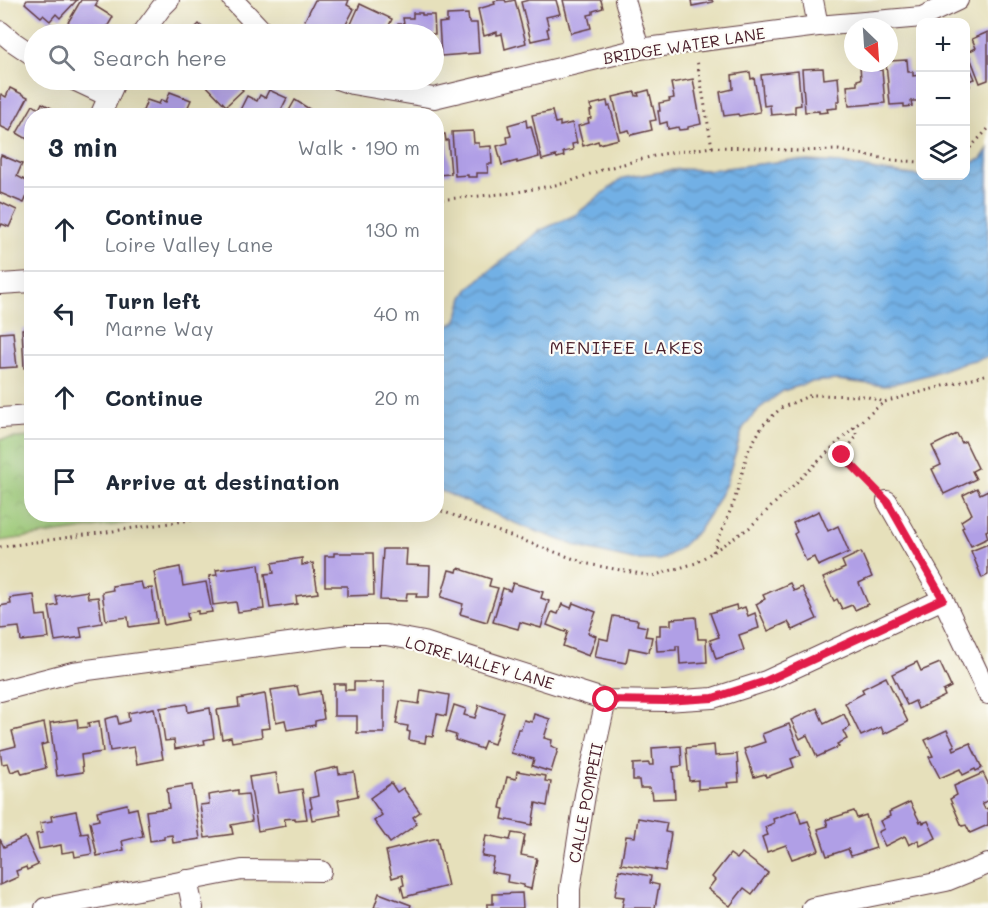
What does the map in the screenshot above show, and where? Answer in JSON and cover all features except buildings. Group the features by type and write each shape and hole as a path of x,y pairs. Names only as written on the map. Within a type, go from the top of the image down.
{"street":[{"path":"149,24 169,0"},
{"path":"233,0 256,24"},
{"path":"625,0 639,48"},
{"path":"813,0 818,26"},
{"name":"BRIDGE WATER LANE","path":"387,90 434,98 639,48 818,26 922,17 958,0"},
{"path":"0,30 24,49"},
{"path":"103,108 111,90"},
{"path":"0,284 24,282"},
{"path":"0,418 24,416"},
{"path":"887,501 943,599 988,694"},
{"name":"LOIRE VALLEY LANE","path":"0,690 74,672 348,635 386,635 424,642 606,700 665,701 713,698 766,681 943,599"},
{"name":"CALLE POMPEII","path":"570,908 570,889 585,795 606,700"},
{"path":"812,908 946,881 988,864"},
{"path":"45,908 242,870 321,871"},
{"path":"187,880 194,908"}],"path":[{"path":"693,41 712,147"},
{"path":"970,148 988,129"},
{"path":"444,199 512,193 566,183 604,169 650,157 712,147 799,151 838,150 892,160 916,162"},
{"path":"444,512 588,564 652,576 696,563 749,528 854,427 884,402 988,374"},
{"path":"713,552 734,502 748,451 763,425 781,408 811,395 865,396 884,402"},
{"path":"854,427 857,436 842,455 887,501"},
{"path":"0,547 177,522"}],"green space":[{"path":"24,437 24,522 136,522 0,541 0,439"}],"water":[{"path":"988,149 988,357 885,386 837,380 810,382 783,391 760,408 743,428 726,484 699,530 680,548 661,560 633,560 582,548 522,526 444,492 444,325 448,326 457,320 463,297 470,287 539,231 575,215 623,178 679,169 709,170 792,160 840,163 916,175 916,180 970,180 970,164 981,159"}],"district":[{"name":"MENIFEE LAKES","path":"627,347"}],"route":[{"path":"606,700 665,701 713,698 766,681 943,599 887,501 842,455"}]}
